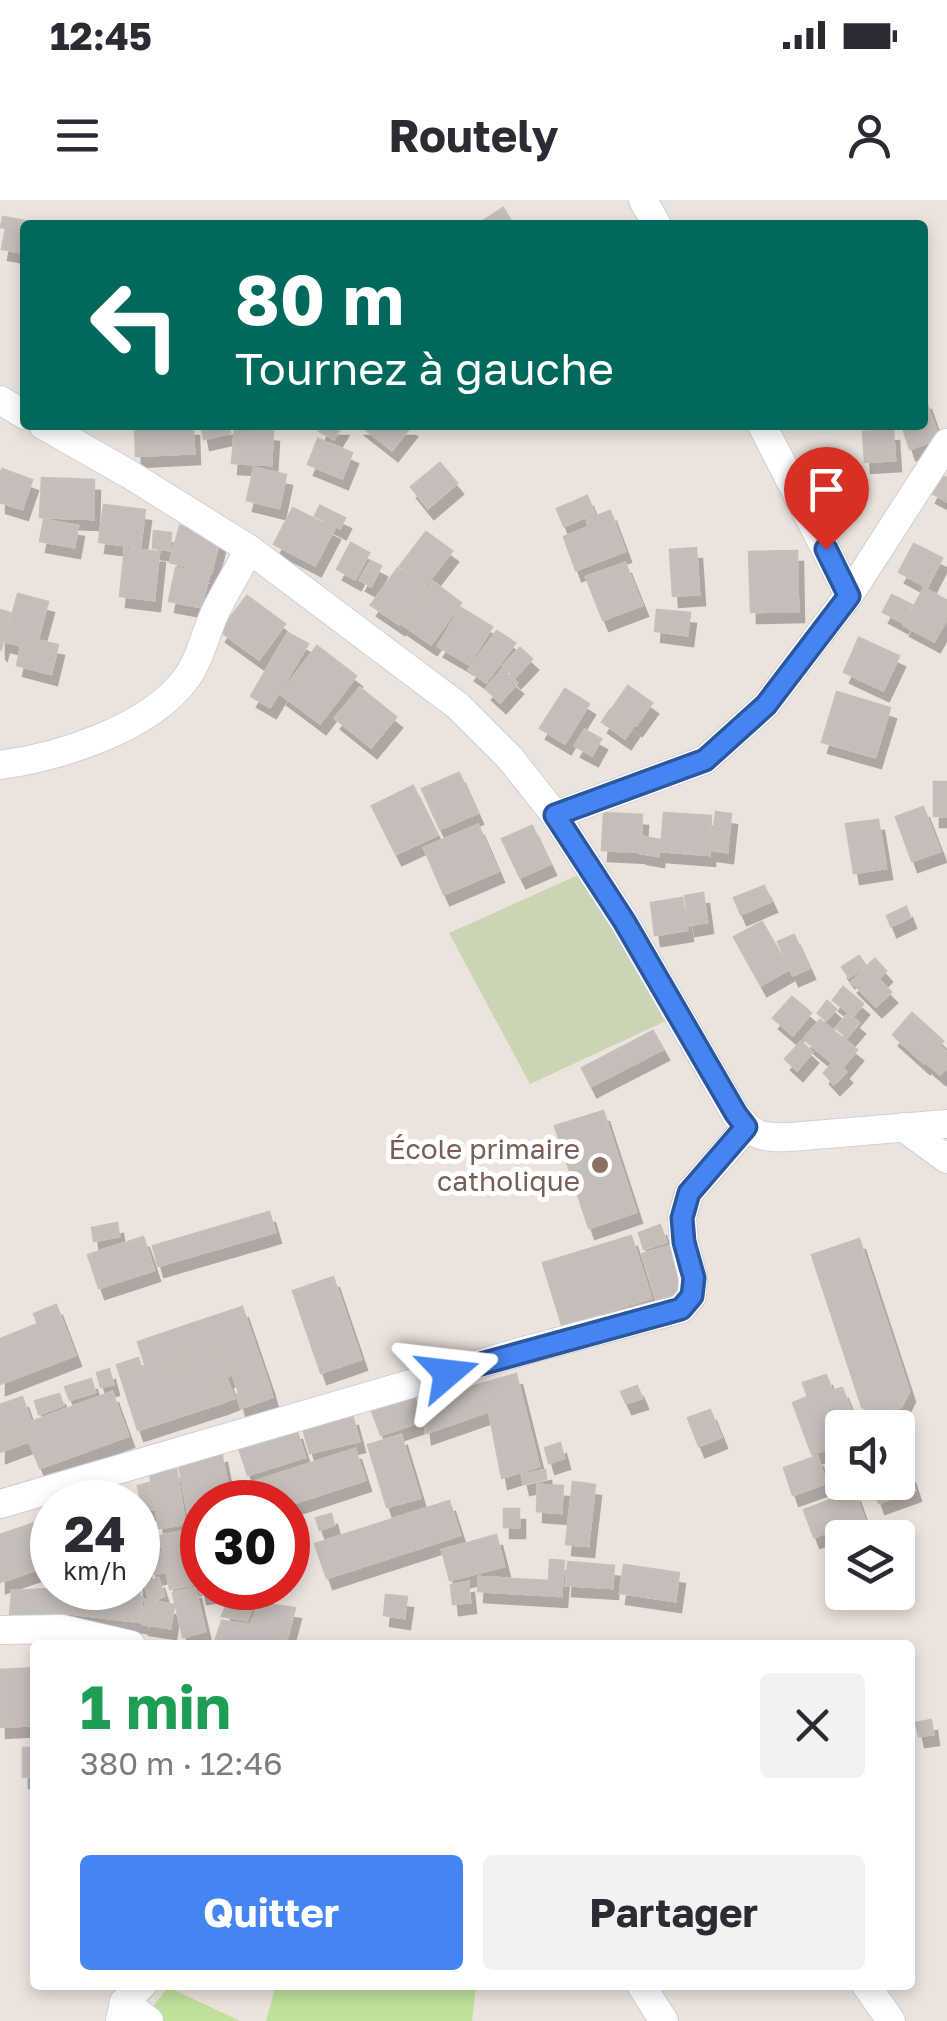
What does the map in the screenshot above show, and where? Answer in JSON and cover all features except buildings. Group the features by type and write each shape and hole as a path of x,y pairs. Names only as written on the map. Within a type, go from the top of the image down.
{"street":[{"path":"52,430 250,549 458,706 510,758 555,815 624,921 736,1114 753,1133 768,1138 947,1124"},
{"path":"765,430 849,596"},
{"path":"555,815 705,760 766,705 849,596 947,443"},
{"path":"0,765 72,750 144,715 173,696 189,676 214,614 250,549"},
{"path":"0,1504 523,1351 681,1309 692,1296 694,1278 682,1218 689,1193 746,1127"},
{"path":"903,1127 947,1158"},
{"path":"0,1630 62,1629 110,1640"},
{"path":"644,1990 664,2021"},
{"path":"869,1990 891,2021"},
{"path":"128,2003 148,2021"}],"green space":[{"path":"585,872 670,1019 530,1084 449,933"},
{"path":"166,1990 174,1990 240,2021 142,2021"},
{"path":"275,1990 475,1990 472,2021 266,2021"}],"place":[{"name":"École primaire catholique","path":"600,1165"}],"route":[{"path":"448,1373 681,1309 692,1296 694,1278 682,1218 689,1193 746,1127 624,921 555,815 705,760 766,705 849,596 826,549"}]}
